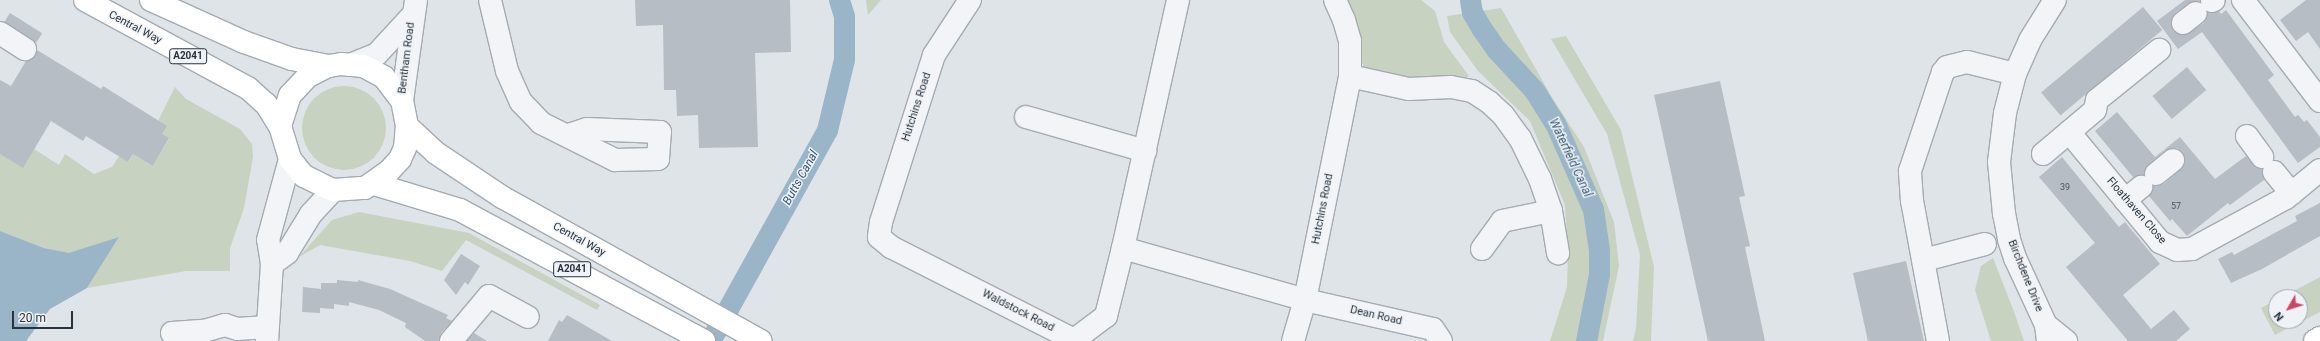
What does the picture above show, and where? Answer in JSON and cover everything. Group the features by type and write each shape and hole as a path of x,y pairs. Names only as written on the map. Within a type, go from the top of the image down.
{"main road":[{"name":"Central Way","path":"85,0 248,88 266,104 280,126 290,159"},
{"path":"151,0 244,42 292,59 328,66 363,66 384,77 402,101 406,126 405,148 400,159 374,184 365,188 333,190"},
{"path":"280,126 290,96 308,76 328,66"},
{"name":"Central Way","path":"406,126 436,153 502,197 756,338"},
{"name":"A2041","path":"290,159 304,176 333,190"},
{"name":"A2041","path":"374,184 460,210 704,341"},
{"path":"2315,341 2320,338"}],"street":[{"path":"490,0 507,71 521,102 541,123 568,135"},
{"name":"Hutchins Road","path":"881,222 934,55 970,0"},
{"name":"Waldstock Road","path":"881,222 879,237 891,247 1074,340 1106,316 1123,248 1178,0"},
{"name":"Hutchins Road","path":"1293,341 1304,300 1350,76 1350,41 1344,20 1335,0"},
{"name":"Birchdene Drive","path":"2055,0 2030,40 2015,74 2005,113 2000,146 2000,181 2004,214 2015,258 2047,333 2066,341"},
{"path":"2246,1 2320,102"},
{"name":"Bentham Road","path":"350,65 377,54 414,7"},
{"name":"Bentham Road","path":"402,101 414,7"},
{"path":"0,33 25,49"},
{"path":"2043,154 2095,110 2097,100 2159,50"},
{"path":"1938,341 1912,201 1910,171 1943,72 1947,67 1967,62 2015,74"},
{"path":"1350,76 1409,90 1451,87 1472,91 1489,102 1520,138 1540,179 1550,211 1558,253"},
{"path":"1026,117 1145,151"},
{"name":"Floathaven Close","path":"2069,132 2141,187 2160,242 2166,247 2185,251 2292,194 2320,172"},
{"path":"2247,136 2292,194"},
{"path":"172,333 204,331 225,326 237,330 267,334 272,264 268,240 290,159"},
{"path":"2141,187 2173,160"},
{"path":"272,264 287,253 311,214 333,190"},
{"path":"1482,249 1502,221 1550,211"},
{"path":"1924,260 1985,244"},
{"path":"1123,248 1304,300"},
{"path":"451,341 488,296 528,317"},
{"name":"Dean Road","path":"1304,300 1433,329 1442,341"}],"green space":[{"path":"866,0 881,0 868,15"},
{"path":"1346,0 1421,0 1435,11 1444,42 1469,76 1464,79 1415,82 1372,72 1364,67 1359,56"},
{"path":"1501,8 1553,99 1584,147 1614,222 1619,266 1603,341 1550,341 1567,287 1568,255 1565,205 1530,121 1478,71 1450,32 1447,16"},
{"path":"1566,36 1621,130 1654,267 1651,341 1633,341 1636,328 1640,255 1607,134 1551,39"},
{"path":"344,86 360,89 367,93 379,105 383,112 386,128 383,144 379,151 367,163 360,167 344,170 328,167 321,163 309,151 305,144 302,128 305,112 309,105 321,93 328,89"},
{"path":"175,87 186,99 240,129 252,144 253,157 244,208 230,248 230,271 186,271 87,288 119,237 69,254 44,248 0,231 0,154 23,167 34,149 59,165 65,154 94,174 112,167 119,156 129,162 133,154 153,166 169,139 162,134 158,121"},
{"path":"359,212 469,233 600,305 597,310 466,240 442,271 410,261 320,245 299,257 332,220"},
{"path":"1993,258 2024,341 1991,341 1975,290 1981,266"},
{"path":"2320,277 2320,312 2308,318 2308,289 2297,289"},
{"path":"2268,304 2268,322 2261,308"},
{"path":"2272,329 2287,329 2275,335"}],"water":[{"path":"0,231 44,248 69,253 119,237 87,288 50,309 26,341 0,341"}],"building":[{"path":"635,0 790,0 791,52 755,53 758,147 699,148 698,115 677,116 676,90 664,90 663,25 636,26"},
{"path":"2185,0 2200,1 2189,3 2175,13 2171,24 2173,31 2185,35 2204,23 2208,13 2219,11 2221,14 2226,10 2274,75 2268,80 2295,117 2298,115 2304,122 2307,120 2320,137 2320,147 2298,163 2202,32 2178,49 2157,21"},
{"path":"2306,0 2320,0 2320,49 2308,32 2296,41 2280,20"},
{"path":"2143,7 2162,30 2060,115 2041,92"},
{"path":"10,13 42,33 36,42 4,22"},
{"path":"37,50 101,89 103,86 167,126 162,134 169,138 153,166 133,154 128,162 86,136 83,141 51,121 23,168 0,154 0,80 11,86 26,61 35,56"},
{"path":"2187,67 2206,90 2172,119 2153,96"},
{"path":"1720,81 1745,196 1739,197 1750,246 1745,247 1765,341 1708,341 1654,95"},
{"path":"2117,112 2155,157 2180,137 2215,179 2246,156 2256,168 2262,169 2264,180 2230,205 2228,203 2187,236 2172,219 2170,221 2149,196 2153,186 2164,184 2185,164 2183,152 2177,148 2165,150 2148,165 2144,175 2133,177 2095,131"},
{"path":"2062,157 2119,227 2125,222 2160,264 2123,295 2151,329 2174,310 2190,329 2176,341 2128,341 2066,267 2095,243 2039,177"},
{"path":"2320,203 2320,236 2262,269 2231,283 2218,259 2232,252 2234,255 2297,221 2295,216"},
{"path":"461,254 480,266 468,285 465,282 456,295 444,280"},
{"path":"1906,261 1924,341 1868,341 1853,273"},
{"path":"337,280 358,282 358,280 390,289 448,315 446,318 452,321 441,333 439,341 425,341 405,327 406,323 379,310 349,302 349,306 334,304 334,309 320,308 320,313 302,312 303,287 321,289 321,283 337,283"},
{"path":"567,315 612,341 548,341 559,320 562,322"},
{"path":"474,333 487,341 467,341"}],"waterway":[{"name":"Butts Canal","path":"710,341 827,130 844,59 844,16 839,0"},
{"name":"Waterfield Canal","path":"1470,0 1472,12 1482,29 1496,49 1534,90 1555,123 1593,209 1599,250 1599,274 1586,341"}]}
